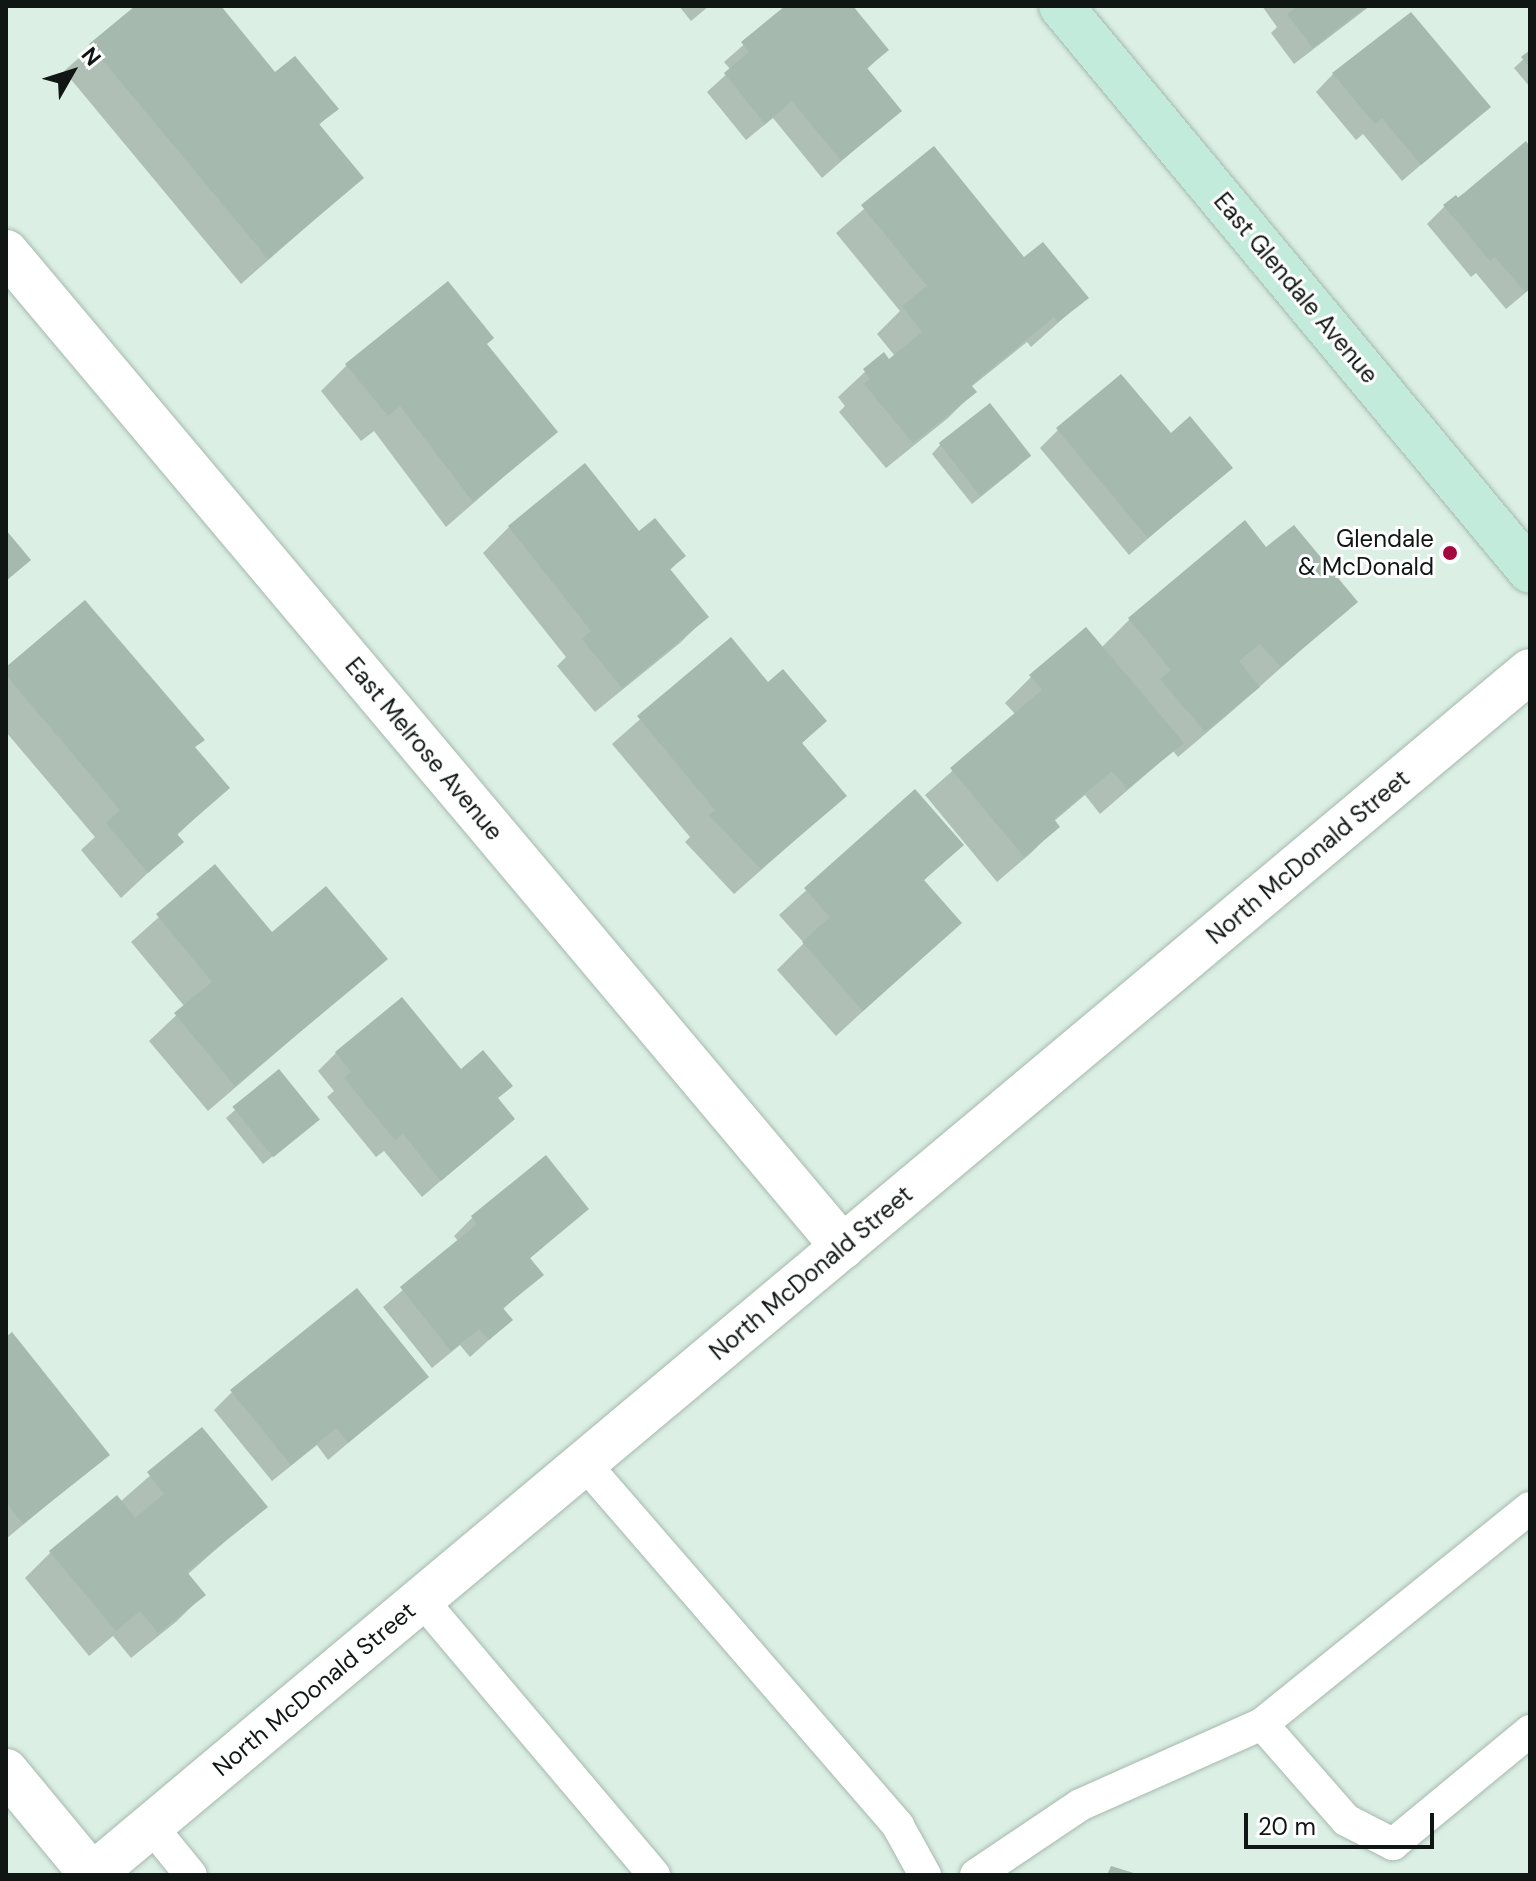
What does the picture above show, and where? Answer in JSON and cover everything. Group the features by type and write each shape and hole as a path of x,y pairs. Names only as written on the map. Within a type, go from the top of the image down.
{"street":[{"name":"East Glendale Avenue","path":"1061,6 1530,571"},
{"name":"East Melrose Avenue","path":"6,252 843,1247"},
{"name":"North McDonald Street","path":"92,1875 1530,671"},
{"path":"6,1771 92,1875"}],"lane":[{"path":"584,1463 898,1826 925,1875"},
{"path":"976,1875 1080,1805 1262,1724 1530,1508"},
{"path":"421,1599 654,1875"},
{"path":"1262,1724 1346,1820 1393,1844 1530,1731"},
{"path":"151,1826 191,1875"}],"building":[{"path":"135,6 221,6 275,72 295,56 339,109 319,124 364,178 268,259 89,44"},
{"path":"785,6 853,6 889,50 867,68 902,111 841,161 792,101 765,124 724,73 749,52 741,42"},
{"path":"1293,6 1367,6 1313,48 1287,14 1295,8"},
{"path":"1411,12 1491,107 1421,165 1382,118 1375,124 1332,73"},
{"path":"1530,50 1530,68 1521,57"},
{"path":"1526,141 1530,147 1530,288 1525,292 1495,257 1490,261 1443,205 1456,195 1458,198"},
{"path":"934,146 1024,257 1043,242 1089,298 1058,322 1054,317 971,385 977,392 913,443 864,384 870,379 863,369 884,352 889,359 922,332 902,306 927,286 861,205"},
{"path":"448,281 494,338 487,344 558,432 473,502 400,406 388,416 345,364"},
{"path":"1121,374 1171,433 1190,416 1233,468 1148,538 1056,428"},
{"path":"990,403 1031,456 980,496 939,443"},
{"path":"585,463 639,531 655,518 686,556 670,569 709,617 622,688 582,639 591,631 508,526"},
{"path":"1245,520 1266,547 1294,525 1358,602 1281,667 1260,644 1239,661 1260,687 1205,732 1160,679 1171,670 1128,618"},
{"path":"6,530 31,560 6,581"},
{"path":"85,600 205,740 195,747 230,788 177,834 184,842 148,873 106,823 120,810 6,675 6,667"},
{"path":"1086,627 1184,743 1127,789 1112,771 1054,819 1060,827 1024,857 950,768 1042,690 1029,675"},
{"path":"731,637 768,682 783,669 827,721 802,743 847,796 761,869 709,815 715,810 637,716"},
{"path":"915,789 964,845 924,880 962,923 863,1011 802,942 830,917 804,888"},
{"path":"215,864 272,932 326,886 388,959 235,1086 174,1013 212,982 156,914"},
{"path":"402,997 461,1069 483,1050 513,1086 498,1098 515,1119 441,1181 403,1134 395,1140 344,1078 351,1072 335,1052"},
{"path":"279,1069 320,1120 273,1157 232,1107"},
{"path":"546,1155 589,1209 530,1258 544,1275 503,1308 513,1320 489,1340 479,1329 451,1351 400,1287 477,1224 471,1216"},
{"path":"357,1288 429,1377 348,1443 336,1428 291,1465 230,1390"},
{"path":"12,1332 110,1455 23,1524 6,1502 6,1337"},
{"path":"202,1427 268,1507 187,1572 206,1595 158,1633 140,1611 116,1631 49,1551 117,1495 135,1518 164,1494 147,1472"},
{"path":"1111,1866 1137,1874 1137,1875 1107,1875"}],"place":[{"name":"Glendale & McDonald","path":"1450,553"}]}
